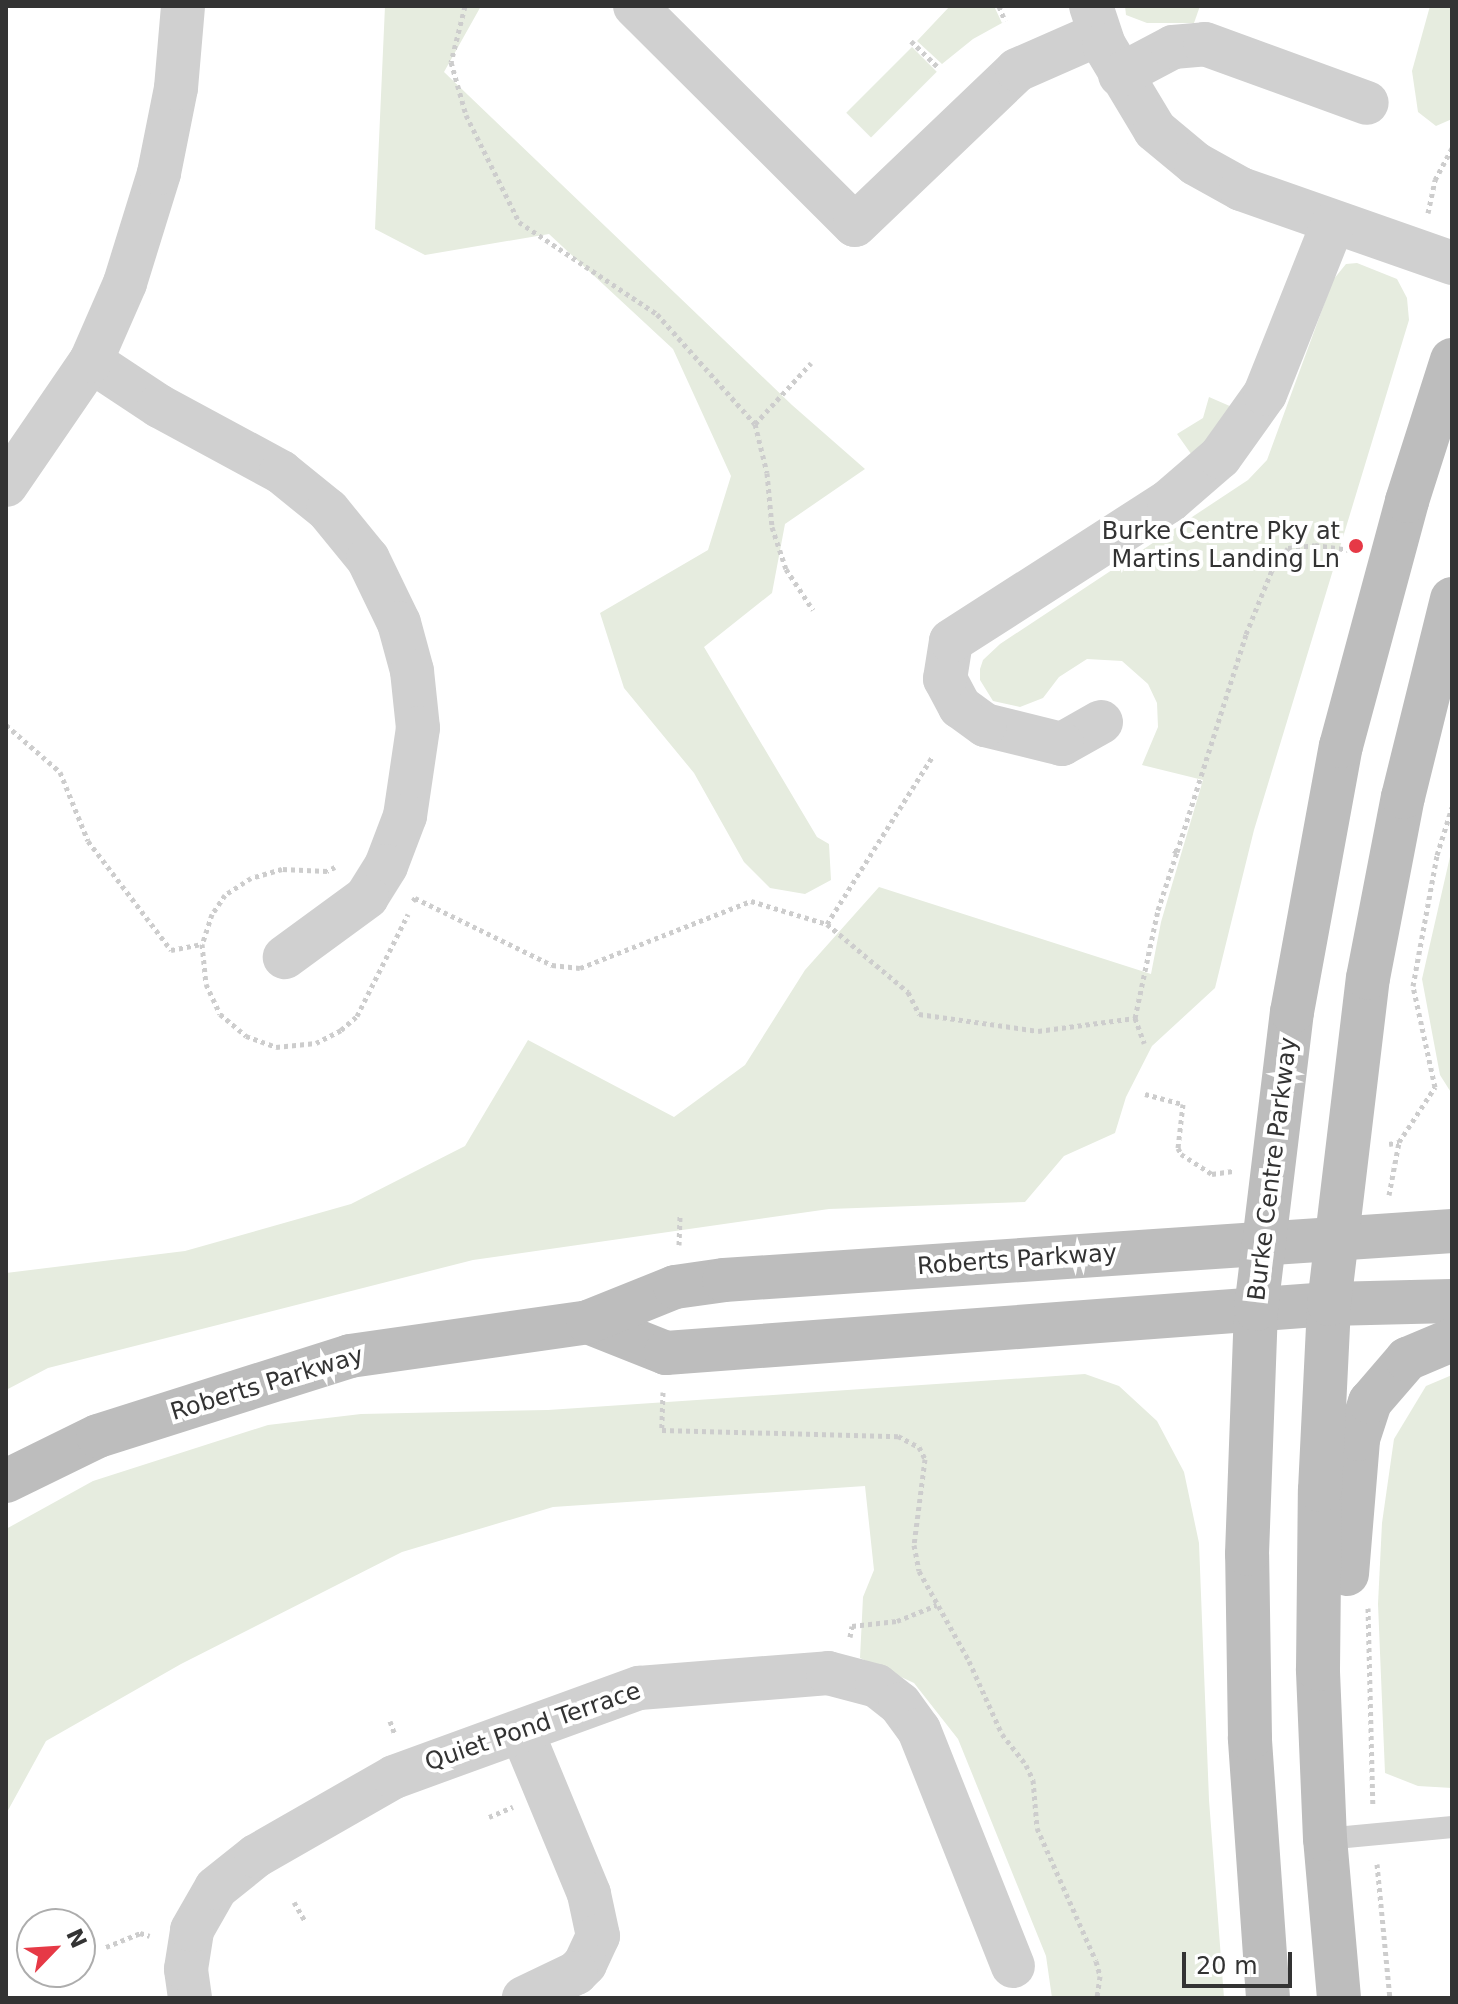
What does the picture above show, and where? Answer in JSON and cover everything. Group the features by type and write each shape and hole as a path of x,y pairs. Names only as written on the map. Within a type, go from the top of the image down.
{"main road":[{"name":"Burke Centre Parkway","path":"1268,1998 1250,1738 1247,1554 1256,1309 1292,1012 1341,746 1407,501 1452,360"},
{"path":"1339,1998 1325,1839 1318,1669 1319,1535 1329,1304 1368,978 1403,797 1452,599"},
{"name":"Roberts Parkway","path":"6,1481 98,1436 350,1356 588,1322 675,1287 724,1280 1452,1231"},
{"name":"Roberts Parkway","path":"588,1322 666,1353 1329,1304 1452,1301"},
{"path":"1325,1839 1341,1722 1350,1514 1358,1439 1370,1402 1407,1359 1452,1340"}],"street":[{"path":"6,485 91,361 125,283 159,173 176,88 183,6"},
{"path":"654,12 855,225 1017,70 1095,20 1120,75 1155,130 1196,164 1241,189 1452,263"},
{"path":"1120,75 1173,47 1205,44 1367,103"},
{"path":"1101,722 1062,744 985,725 960,707 945,679 951,641 1169,501 1220,457 1265,394 1333,223"},
{"path":"91,361 159,406 281,472 328,510 368,559 399,623 412,671 418,728 405,816 386,866 367,897 285,957"},
{"name":"Quiet Pond Terrace","path":"190,1998 186,1969 192,1930 203,1907 234,1870 409,1769 522,1732 639,1688 828,1673 877,1686 900,1704 919,1730 1013,1966"},
{"path":"522,1732 589,1894 598,1936 585,1964 576,1973 524,1998"}],"lane":[{"path":"1325,1839 1452,1827"}],"path":[{"path":"465,6 451,62 466,115 519,222 657,314 755,424 767,473 772,527 786,569 813,610"},
{"path":"999,6 1005,21"},
{"path":"911,41 939,68"},
{"path":"1428,213 1435,180 1452,148"},
{"path":"755,424 811,363"},
{"path":"1144,1043 1135,1018 1158,910 1246,634 1272,570 1288,548 1315,545 1352,550"},
{"path":"6,725 60,772 88,841 171,950 202,944"},
{"path":"827,924 932,757"},
{"path":"1410,1125 1435,1087 1413,986 1437,855 1452,807"},
{"path":"342,865 327,871 282,869 251,878 225,895 212,914 202,944 206,984 220,1014 246,1036 276,1047 316,1043 341,1030 357,1016 415,898 552,965 580,968 751,901 827,924 908,992 919,1014 929,1018 1038,1031 1135,1018"},
{"path":"1145,1094 1183,1104 1178,1148 1181,1154 1204,1169"},
{"path":"678,1260 680,1214"},
{"path":"663,1385 662,1430 898,1436 919,1447 925,1459 914,1545 919,1571 969,1661 1002,1734 1026,1765 1033,1780 1037,1828 1096,1961 1100,1976 1097,1998"},
{"path":"1368,1598 1375,1835 1390,1998"},
{"path":"852,1626 897,1621 937,1605"},
{"path":"489,1817 521,1804"},
{"path":"294,1902 305,1921"},
{"path":"106,1947 140,1933 152,1936"}],"shaded area":[{"path":"385,6 481,6 444,72 792,405 865,469 785,524 772,593 704,647 817,837 829,844 831,880 805,894 770,888 744,862 694,773 624,688 600,613 708,550 731,476 673,349 549,234 425,255 375,229"},
{"path":"950,6 994,6 1002,23 973,39 942,64 917,41"},
{"path":"1125,6 1200,6 1194,23 1147,23 1126,15"},
{"path":"1430,6 1452,6 1452,119 1436,126 1418,112 1412,71"},
{"path":"912,47 937,72 871,138 846,113"},
{"path":"1357,263 1397,279 1407,298 1409,320 1254,830 1215,988 1152,1046 1126,1097 1115,1133 1064,1156 1025,1202 829,1209 473,1260 48,1368 6,1390 6,1273 185,1251 351,1204 465,1146 528,1040 674,1117 745,1065 805,970 879,887 1151,974 1161,922 1203,780 1142,765 1158,727 1157,703 1148,684 1122,661 1087,659 1059,677 1043,698 1020,707 993,701 980,680 980,669 983,660 1000,644 1248,480 1267,460 1333,280 1346,264"},
{"path":"1209,397 1232,407 1194,458 1177,434 1203,418"},
{"path":"1452,848 1452,1094 1440,1075 1422,979"},
{"path":"1085,1374 1119,1386 1157,1421 1184,1472 1199,1543 1209,1800 1224,1998 1052,1998 1046,1956 958,1739 914,1683 860,1658 863,1597 874,1570 865,1486 553,1507 402,1552 181,1664 46,1741 6,1814 6,1529 93,1481 268,1425 361,1414 548,1410"},
{"path":"1452,1375 1452,1788 1418,1786 1385,1773 1378,1604 1382,1523 1394,1439 1426,1386"}],"place":[{"name":"Burke Centre Pky at Martins Landing Ln","path":"1356,546"}]}
